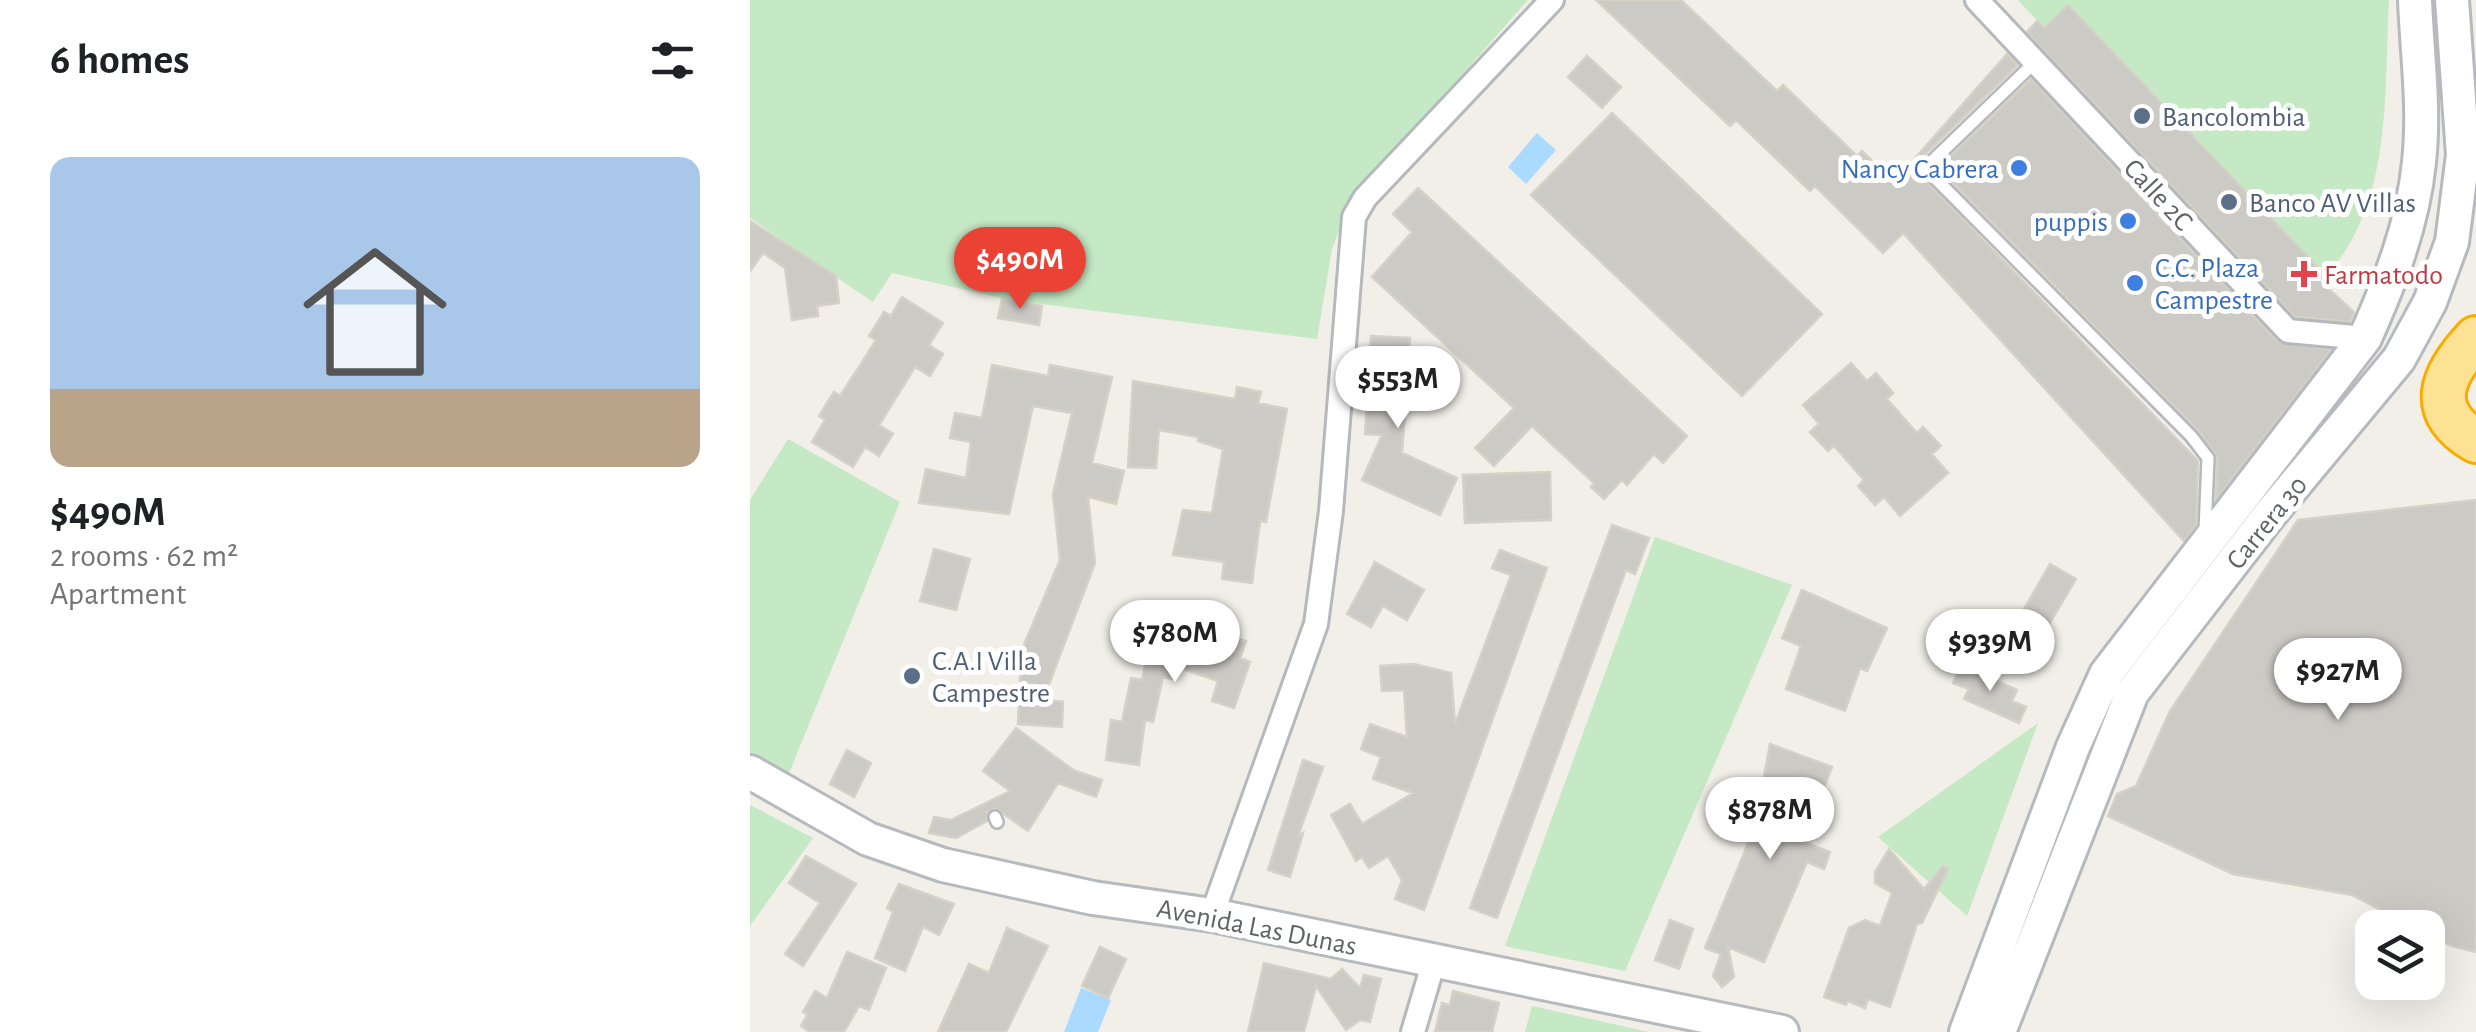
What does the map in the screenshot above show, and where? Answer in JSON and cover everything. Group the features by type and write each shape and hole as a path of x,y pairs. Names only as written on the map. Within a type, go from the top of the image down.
{"highway":[{"path":"2476,338 2452,364 2444,390 2454,423 2476,440"}],"main road":[{"name":"Carrera 30","path":"1966,1032 2073,747 2106,674 2365,338 2404,240 2420,158 2415,0"},
{"name":"Carrera 30","path":"1999,1032 2132,693 2271,513 2399,359 2430,302 2452,242 2462,155 2452,0"},
{"name":"Avenida Las Dunas","path":"750,772 868,839 909,856 1093,898 1212,915 1782,1032"}],"street":[{"path":"1212,915 1316,624 1337,452 1354,218 1365,198 1552,0"},
{"name":"Calle 2C","path":"1977,0 2288,331 2365,338"},
{"path":"1413,1032 1434,960"}],"lane":[{"path":"2034,63 1925,168 2200,447 2208,458 2210,480 2203,546"}],"green space":[{"path":"750,0 1528,0 1351,201 1332,249 1317,339 1010,300 892,273 873,302 750,218"},
{"path":"2018,0 2389,0 2385,109 2374,181 2348,247 2326,276 2068,5 2044,28"},
{"path":"788,439 900,502 787,778 750,755 750,500"},
{"path":"1655,537 1792,585 1625,971 1505,946"},
{"path":"2038,723 1967,916 1878,837"},
{"path":"750,805 813,838 750,926"},
{"path":"1532,1006 1649,1032 1525,1032"}],"water":[{"path":"1537,133 1556,150 1526,184 1508,167"},
{"path":"1081,988 1111,1000 1098,1032 1064,1032"}],"building":[{"path":"1596,0 1681,0 1777,91 1783,85 1857,156 1862,151 1894,182 2007,54 2018,65 1918,161 1916,171 2198,461 2196,525 2184,541 1903,233 1883,253 1815,186 1810,191 1736,120 1730,126"},
{"path":"2068,5 2326,276 2320,281 2354,312 2350,322 2295,317 2027,32 2037,21 2045,28"},
{"path":"1587,56 1621,87 1602,108 1568,77"},
{"path":"2031,79 2277,341 2331,350 2216,499 2217,457 2198,430 1938,168"},
{"path":"1612,113 1822,314 1742,396 1531,195"},
{"path":"1418,188 1687,436 1663,463 1654,454 1627,485 1622,480 1604,499 1591,487 1594,483 1532,426 1494,466 1475,448 1514,408 1372,277 1412,232 1393,214"},
{"path":"750,221 836,276 839,303 817,306 818,316 792,320 785,268 763,253 750,271"},
{"path":"902,297 943,323 929,345 943,354 930,376 915,367 879,425 893,434 879,456 865,447 853,467 812,442 825,420 819,416 834,392 840,396 876,340 869,336 884,312 891,316"},
{"path":"1002,299 1042,306 1039,325 998,318"},
{"path":"1371,336 1410,338 1402,453 1457,478 1440,515 1362,480 1382,435 1365,434"},
{"path":"1851,363 1867,381 1876,373 1893,393 1887,399 1917,433 1923,427 1941,446 1932,454 1948,473 1900,516 1884,497 1875,505 1858,486 1864,480 1834,446 1828,451 1810,432 1819,424 1803,405"},
{"path":"992,365 1048,376 1050,365 1112,377 1092,463 1124,471 1116,504 1088,497 1095,563 1043,700 1063,702 1062,727 1018,724 1021,662 1017,661 1060,560 1053,494 1072,413 1033,406 1009,514 919,503 926,469 966,478 971,442 950,438 955,413 982,418"},
{"path":"1133,381 1235,399 1237,387 1261,392 1258,403 1287,409 1266,522 1260,521 1252,583 1222,579 1224,562 1173,555 1183,510 1212,513 1223,449 1198,441 1198,437 1159,430 1156,468 1128,467"},
{"path":"1550,472 1551,520 1465,523 1463,475"},
{"path":"2476,500 2476,952 2445,942 2445,910 2381,910 2352,895 2233,874 2108,816 2117,794 2136,786 2170,711 2298,520"},
{"path":"1612,525 1649,538 1635,574 1626,570 1497,918 1470,908"},
{"path":"934,549 970,559 956,610 920,601"},
{"path":"1500,550 1547,568 1424,910 1395,899 1402,880 1388,856 1369,868 1362,857 1356,861 1331,815 1350,804 1362,824 1413,793 1373,779 1381,757 1361,749 1370,724 1407,737 1404,690 1382,691 1380,666 1414,664 1451,673 1455,724 1511,575 1492,568"},
{"path":"1375,562 1424,590 1407,620 1383,606 1371,627 1347,614"},
{"path":"2050,564 2076,579 2038,643 2013,628"},
{"path":"1802,590 1887,628 1867,671 1860,668 1845,711 1786,689 1801,646 1782,638"},
{"path":"1152,631 1215,645 1219,632 1246,641 1240,658 1250,662 1234,708 1212,701 1218,681 1175,666 1172,679 1163,677 1153,722 1145,720 1139,765 1106,760 1111,720 1122,722 1131,678 1142,680"},
{"path":"1961,665 2017,690 2012,701 2026,707 2019,723 1964,699 1969,689 1953,683"},
{"path":"1016,728 1073,770 1102,780 1096,797 1058,783 1028,831 995,808 987,812 987,821 956,838 929,833 934,817 951,820 1010,791 983,771"},
{"path":"1770,744 1832,767 1823,791 1816,789 1808,804 1796,839 1830,852 1824,869 1807,862 1764,962 1728,947 1734,977 1722,987 1713,976 1721,954 1705,948 1770,790 1762,787"},
{"path":"847,750 871,763 854,797 830,784"},
{"path":"1303,760 1323,767 1298,836 1303,833 1290,877 1268,870"},
{"path":"1889,849 1924,889 1943,866 1948,869 1922,923 1917,924 1890,1007 1868,999 1865,1008 1848,1001 1846,1005 1824,997 1849,928 1865,920 1880,926 1892,893 1875,883 1875,872"},
{"path":"806,856 856,884 803,966 785,954 820,903 789,883"},
{"path":"899,884 954,904 939,935 923,927 905,971 875,958 893,912 887,908"},
{"path":"1670,920 1693,929 1679,969 1655,960"},
{"path":"1007,928 1048,946 1006,1032 938,1032 969,964 989,973"},
{"path":"1100,947 1126,959 1108,998 1082,986"},
{"path":"847,952 886,968 869,1010 859,1006 844,1032 810,1032 801,1026 808,1014 803,1012 815,991 827,998"},
{"path":"1264,963 1331,979 1342,969 1360,988 1364,975 1381,979 1370,1022 1360,1020 1346,1030 1316,986 1304,1032 1248,1032"},
{"path":"1453,991 1499,1003 1492,1032 1435,1032 1442,1003 1450,1005"}],"place":[{"name":"Bancolombia","path":"2142,116"},
{"name":"Nancy Cabrera","path":"2019,168"},
{"name":"Banco AV Villas","path":"2229,202"},
{"name":"puppis","path":"2128,221"},
{"name":"Farmatodo","path":"2304,274"},
{"name":"C.C. Plaza Campestre","path":"2135,283"},
{"name":"C.A.I Villa Campestre","path":"912,676"}]}
